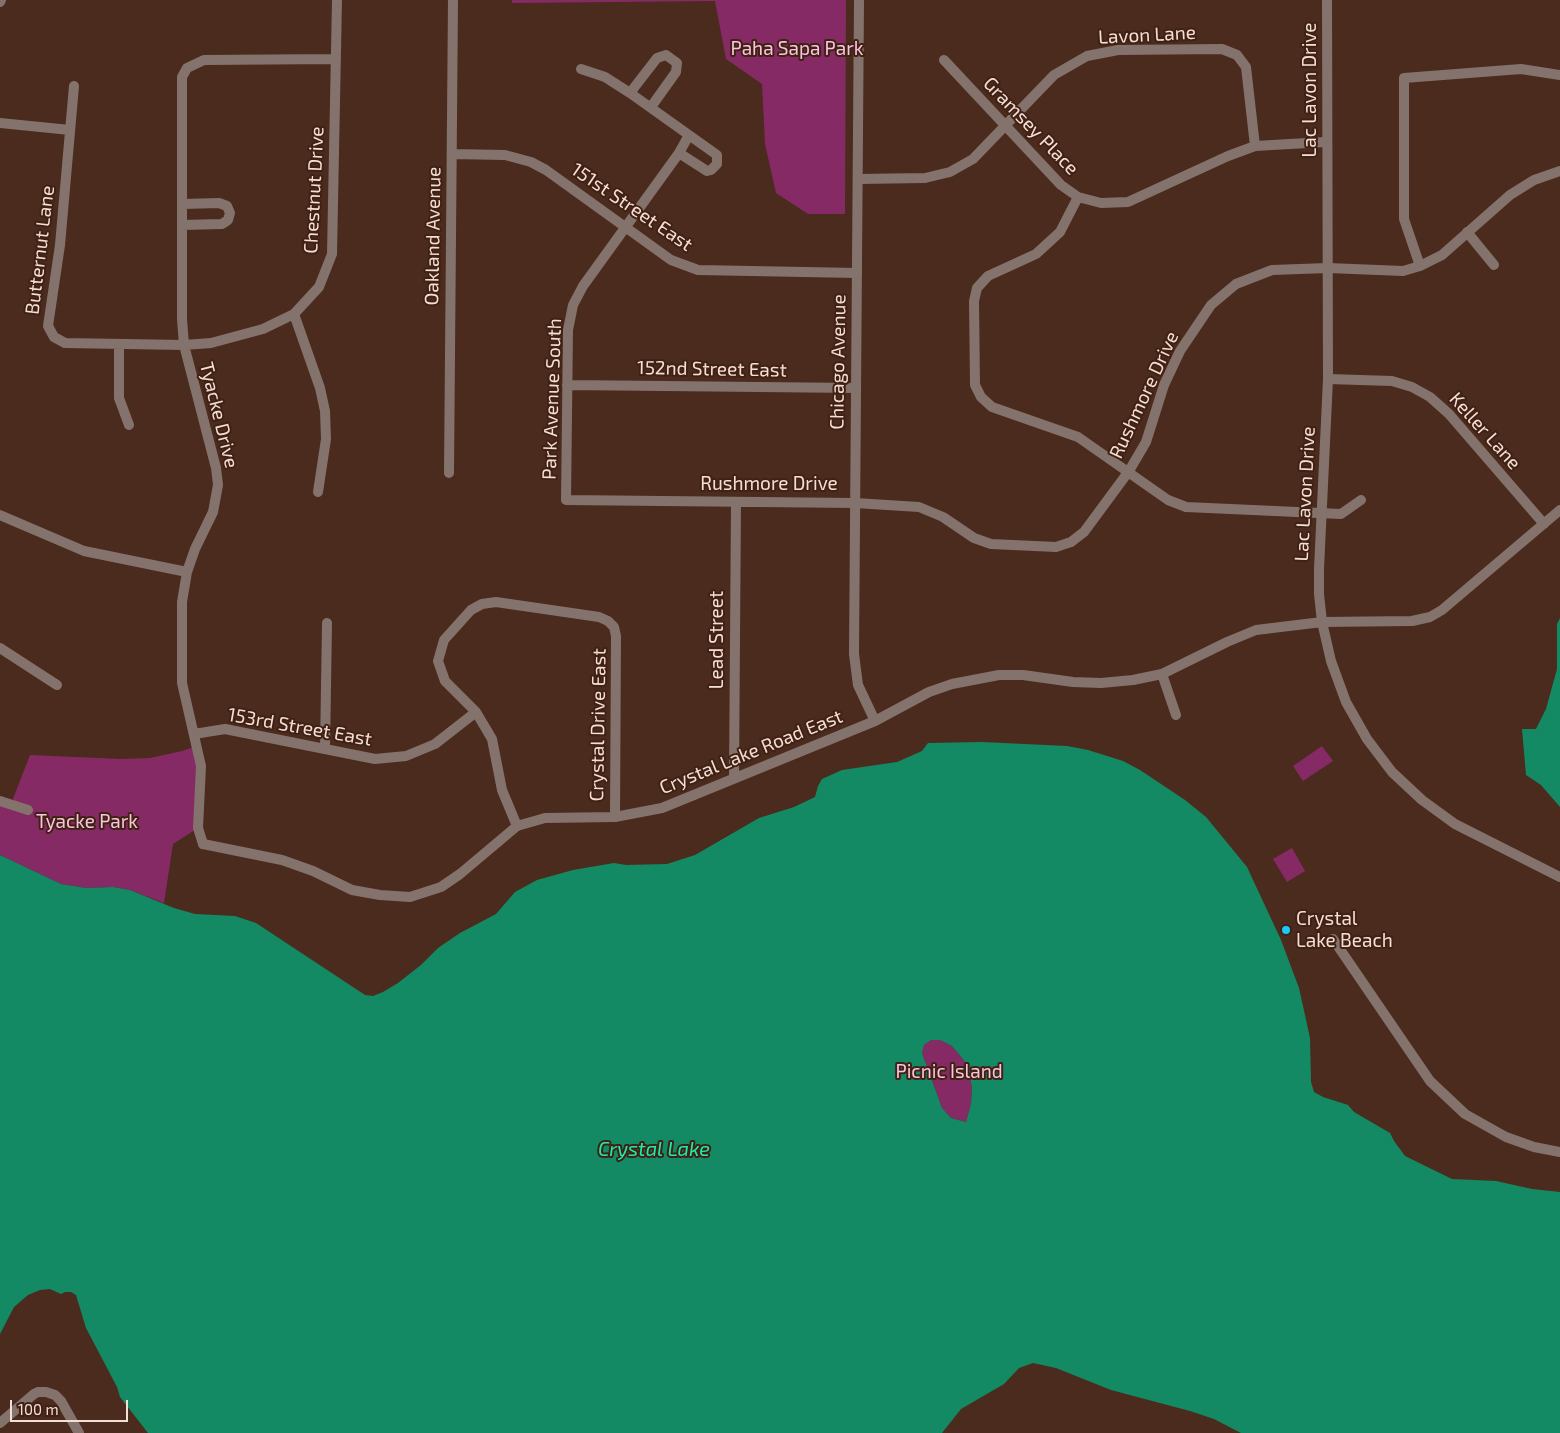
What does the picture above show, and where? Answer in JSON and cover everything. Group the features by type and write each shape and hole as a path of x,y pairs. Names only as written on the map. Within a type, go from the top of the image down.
{"street":[{"name":"Chestnut Drive","path":"184,346 211,343 263,329 294,314 319,287 332,254 337,0"},
{"name":"Oakland Avenue","path":"449,473 453,0"},
{"name":"Chicago Avenue","path":"859,0 854,654 858,685 875,721"},
{"name":"Lac Lavon Drive","path":"1327,0 1328,379 1319,594 1322,622 1331,661 1346,702 1367,740 1392,772 1422,800 1455,824 1560,877"},
{"name":"Lavon Lane","path":"858,179 925,178 950,172 973,159 1054,75 1087,56 1118,50 1222,49 1237,55 1246,67 1256,146"},
{"path":"630,93 657,58 666,55 677,63 676,72 651,107"},
{"name":"Tyacke Drive","path":"203,844 198,828 200,766 182,683 182,602 187,572 195,549 214,512 218,485 216,468 184,346 182,319 182,77 187,68 204,60 336,59"},
{"name":"Gramsey Place","path":"944,60 1061,185 1078,197 1101,203 1128,202 1228,156 1256,146 1325,142 1327,139"},
{"path":"581,69 605,77 651,107 716,155 717,164 707,171 679,153"},
{"path":"1420,266 1404,218 1404,78 1520,69 1560,75"},
{"name":"Butternut Lane","path":"74,86 60,245 48,326 54,337 65,343 184,346"},
{"path":"0,123 70,130"},
{"name":"Park Avenue South","path":"566,500 568,330 573,305 583,286 679,153 689,135"},
{"name":"151st Street East","path":"452,154 505,155 531,162 546,170 671,260 698,270 857,273"},
{"name":"Rushmore Drive","path":"566,500 855,502 919,507 943,517 974,538 991,544 1056,547 1071,542 1084,532 1129,471 1146,442 1164,384 1180,351 1211,305 1236,284 1272,270 1328,268 1403,271 1420,266 1442,255 1510,195 1534,180 1560,171"},
{"path":"1078,197 1060,232 1036,254 988,276 977,288 974,300 976,385 981,397 992,408 1078,437 1168,500 1186,507 1341,514 1361,500"},
{"path":"182,225 222,224 228,220 230,212 227,206 219,203 183,204"},
{"path":"1467,232 1494,265"},
{"path":"294,314 320,388 325,411 326,439 318,492"},
{"path":"119,344 119,398 129,425"},
{"name":"Keller Lane","path":"1328,379 1392,382 1412,387 1430,397 1449,414 1544,524"},
{"name":"152nd Street East","path":"567,385 856,388"},
{"name":"Lead Street","path":"734,778 736,502"},
{"name":"Crystal Lake Road East","path":"203,844 282,860 313,871 352,890 380,895 410,897 441,887 517,826 545,818 614,816 662,808 875,721 929,692 973,679 999,675 1023,675 1073,682 1101,683 1133,680 1162,674 1256,630 1322,622 1412,621 1430,617 1442,610 1560,510"},
{"path":"0,515 84,552 187,572"},
{"name":"Crystal Drive East","path":"476,712 446,681 438,661 444,640 471,610 482,604 496,602 593,616 608,621 614,627 616,636 614,816"},
{"path":"325,749 327,623"},
{"path":"0,648 57,685"},
{"path":"1162,674 1176,715"},
{"path":"476,712 492,739 502,790 517,826"},
{"name":"153rd Street East","path":"194,734 225,728 375,758 406,756 435,744 476,712"},
{"path":"0,801 28,810"},
{"path":"1333,939 1430,1081 1437,1088 1465,1114 1506,1138 1534,1147 1560,1152"},
{"path":"0,1423 34,1394 46,1392 61,1401 79,1433"}],"green space":[{"name":"Paha Sapa Park","path":"512,0 846,0 845,214 808,214 776,193 765,144 762,84 726,59 715,1 512,3"},
{"name":"Tyacke Park","path":"197,746 198,828 173,844 164,903 130,890 113,887 86,888 61,884 0,855 0,801 11,804 30,755 120,759 150,758"},
{"path":"1322,746 1333,761 1303,781 1293,766"},
{"path":"1292,848 1305,871 1287,882 1273,859"},
{"name":"Picnic Island","path":"931,1040 940,1040 952,1046 967,1064 972,1087 971,1104 966,1122 951,1118 942,1108 922,1053 924,1045"}],"water":[{"path":"1560,618 1560,807 1541,785 1526,775 1522,729 1536,729 1546,709 1557,669 1557,624"},
{"name":"Crystal Lake","path":"982,742 1067,746 1088,750 1123,761 1185,800 1206,817 1247,867 1281,940 1299,988 1310,1038 1311,1082 1314,1092 1348,1105 1354,1112 1390,1133 1405,1156 1452,1179 1496,1181 1532,1189 1560,1192 1560,1433 1241,1433 1214,1419 1111,1390 1056,1368 1033,1363 1019,1368 1004,1384 961,1409 942,1433 148,1433 120,1397 117,1387 86,1328 76,1295 71,1292 61,1294 50,1289 40,1290 28,1295 14,1307 0,1334 0,855 61,884 86,888 113,887 130,890 174,908 195,914 235,916 256,923 365,995 373,996 398,983 421,965 438,948 460,933 496,914 515,892 537,880 573,870 614,863 626,865 667,864 695,855 759,818 794,807 815,797 822,779 842,770 897,762 922,751 928,743","holes":["931,1040 940,1040 952,1046 967,1064 972,1087 971,1104 966,1122 951,1118 942,1108 922,1053 924,1045"]}],"place":[{"name":"Crystal Lake Beach","path":"1286,930"}]}
